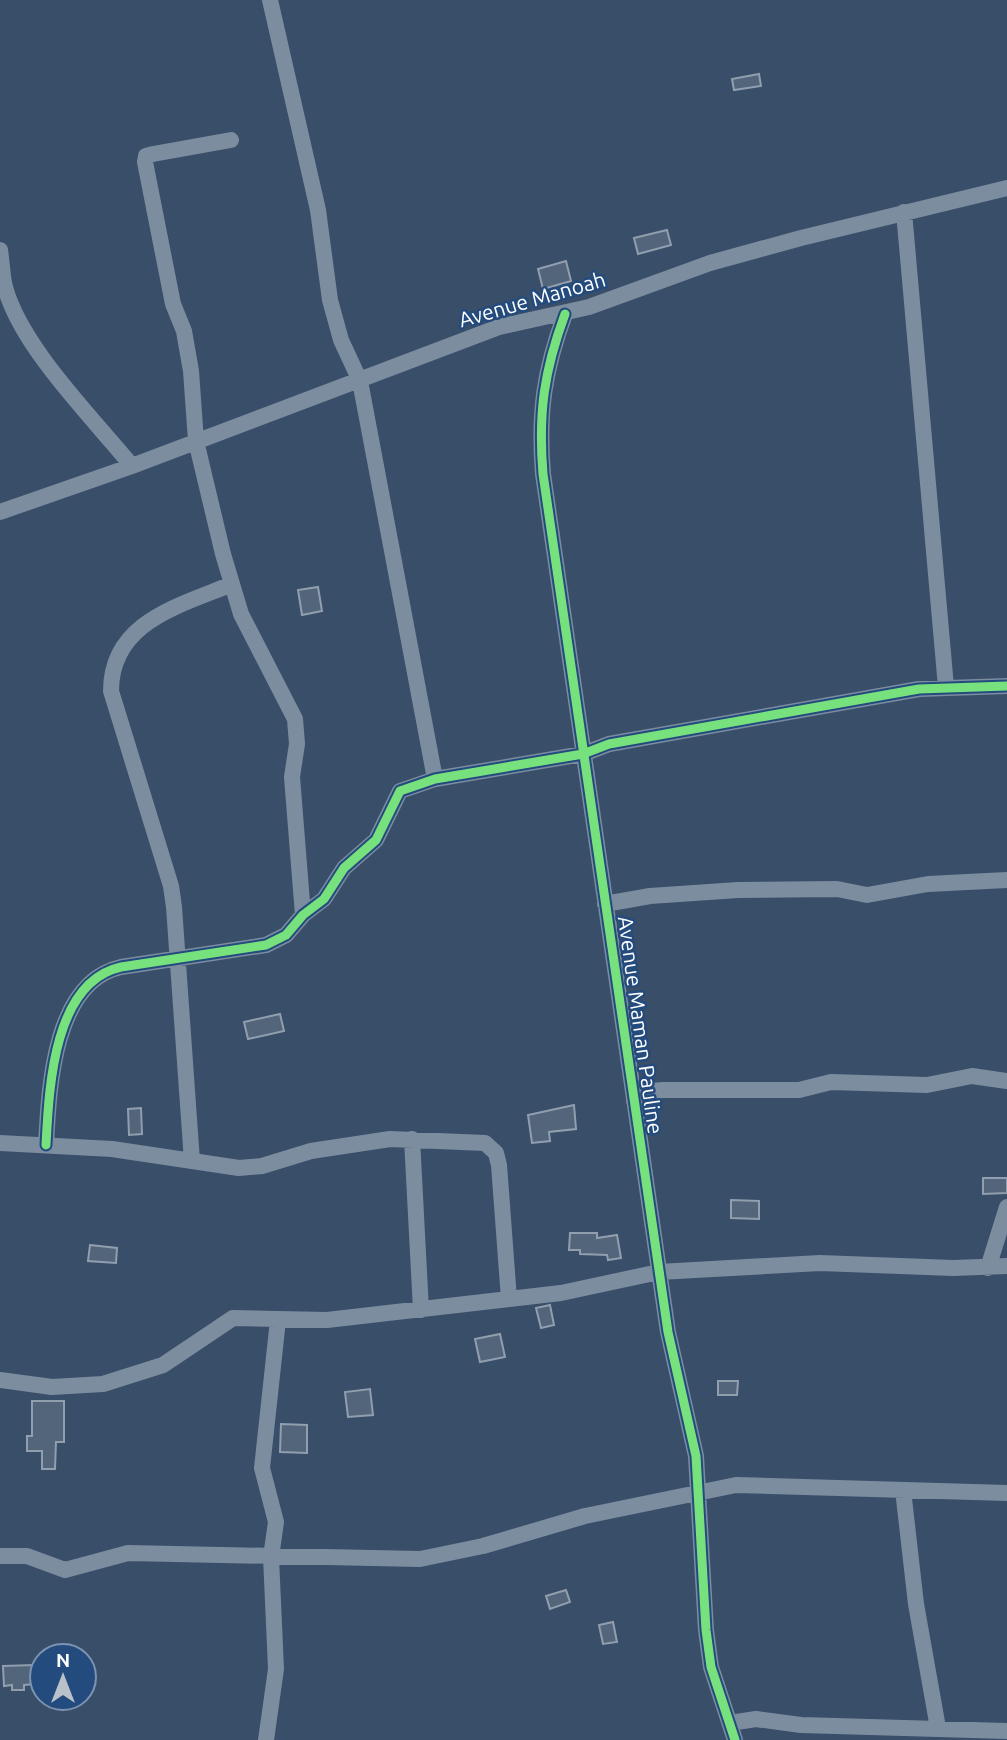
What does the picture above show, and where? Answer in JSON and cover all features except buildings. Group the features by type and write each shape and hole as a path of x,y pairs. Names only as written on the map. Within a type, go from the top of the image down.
{"street":[{"path":"270,0 318,210 330,300 341,340 360,381 435,779"},
{"path":"231,140 153,154 145,159 173,304 184,331 191,370 196,441 232,584 241,614 295,719 297,744 292,777 303,915"},
{"name":"Avenue Manoah","path":"0,512 132,466 499,327 565,314 710,263 1007,188"},
{"path":"904,212 946,687"},
{"path":"0,250 5,288 25,328 75,401 132,466"},
{"name":"Avenue Maman Pauline","path":"565,314 548,358 540,435 583,754 668,1332 692,1433 699,1493 708,1641 712,1667 735,1740"},
{"path":"192,1161 189,1090 171,886 111,691 112,669 123,646 142,626 160,615 232,584"},
{"path":"46,1145 49,1080 55,1049 85,990 98,974 107,970 177,961 274,943 324,899 344,868 376,840 400,791 435,779 583,754 609,744 946,687 1007,686"},
{"path":"605,904 650,896 738,890 837,889 867,895 928,884 1007,880"},
{"path":"634,1101 651,1091 663,1090 799,1090 831,1083 927,1084 972,1076 1007,1081"},
{"path":"0,1143 112,1149 253,1168 311,1151 412,1139 485,1143 496,1153 509,1299"},
{"path":"412,1139 421,1310"},
{"path":"988,1268 1007,1207"},
{"path":"0,1380 52,1387 103,1384 163,1365 233,1318 327,1320 421,1310 561,1293 659,1272 820,1263 988,1268 1007,1266"},
{"path":"266,1740 276,1669 271,1557 276,1522 262,1468 278,1320"},
{"path":"0,1556 27,1556 65,1570 128,1553 420,1559 483,1546 585,1516 736,1485 1007,1493"},
{"path":"903,1490 916,1604 938,1728"},
{"path":"730,1723 756,1719 793,1725 1007,1731"}],"cycle path":[{"path":"565,314 552,354 544,393 541,431 543,474 668,1332 696,1456 706,1630 711,1667 735,1740"},
{"path":"46,1145 49,1096 59,1041 68,1015 81,993 98,977 121,967 266,945 286,935 303,915 324,899 344,868 376,840 400,791 435,779 583,754 609,744 919,689 1007,686"}]}
